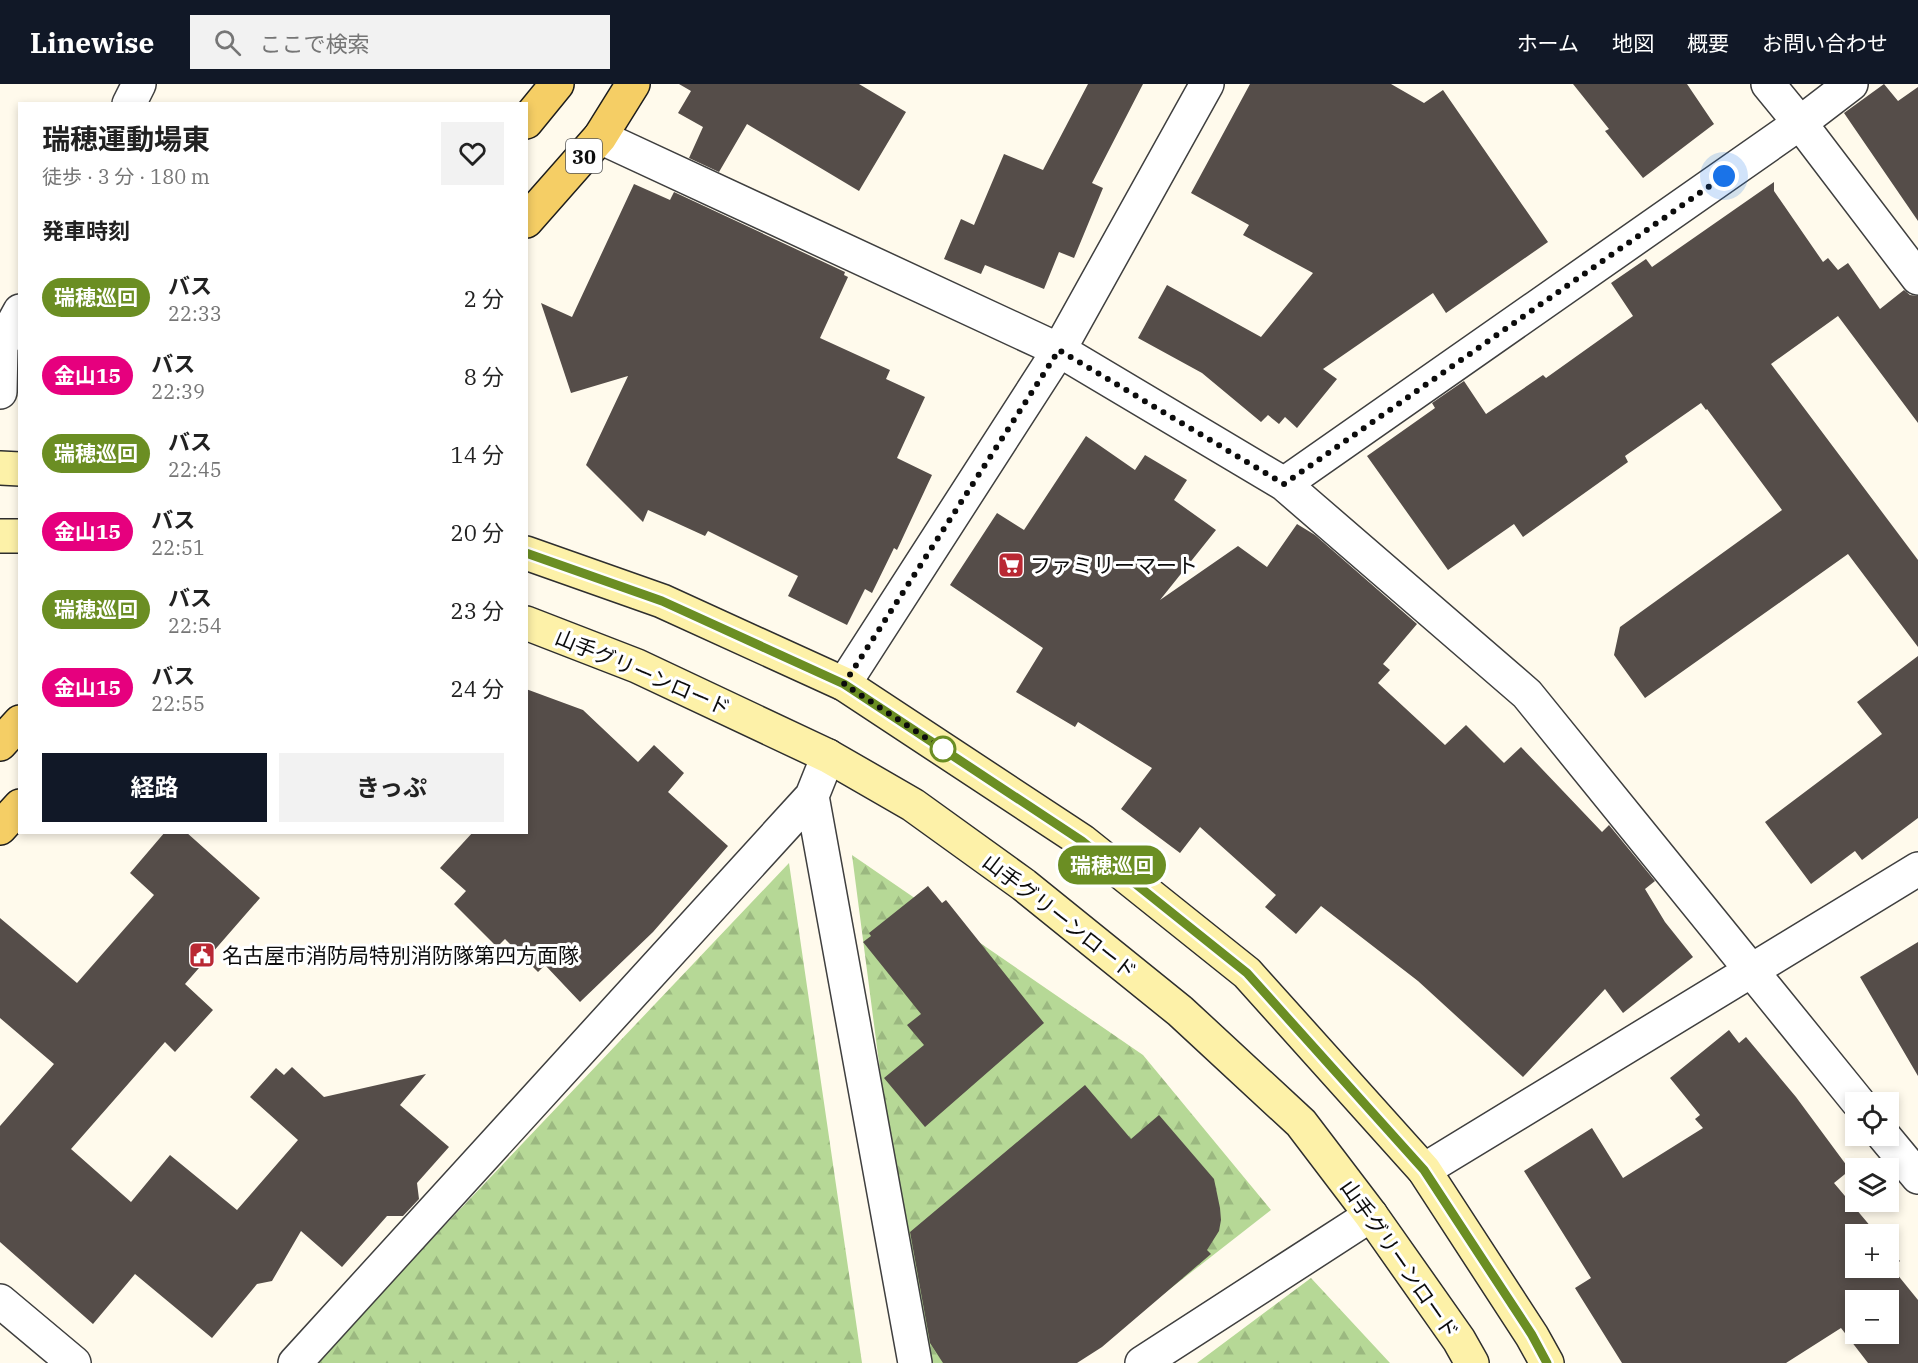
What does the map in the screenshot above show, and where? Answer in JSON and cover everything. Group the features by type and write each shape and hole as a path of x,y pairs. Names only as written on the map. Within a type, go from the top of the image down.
{"main road":[{"path":"528,120 557,84"},
{"name":"30","path":"528,219 600,137 633,84"},
{"path":"0,744 18,724"},
{"path":"0,828 18,808"}],"street":[{"path":"130,102 139,84"},
{"path":"844,684 1059,350 1207,84"},
{"path":"1768,84 1918,278"},
{"path":"1284,484 1800,123 1851,84"},
{"path":"600,137 1059,350 1284,484 1527,694 1850,1092"},
{"path":"0,392 1,346 18,315"},
{"path":"0,468 18,469"},
{"path":"0,536 18,536"},
{"path":"528,554 662,601 844,684 1082,841 1247,973 1424,1170 1532,1335 1547,1363"},
{"name":"山手グリーンロード","path":"528,624 637,666 828,756 913,805 1024,885 1180,1011 1301,1124 1371,1215 1459,1340 1472,1363"},
{"path":"295,1363 812,796 828,756"},
{"path":"812,796 915,1363"},
{"path":"1424,1170 1918,869"},
{"path":"1892,1146 1918,1177"},
{"path":"1142,1363 1371,1215"},
{"path":"0,1301 74,1363"}],"green space":[{"path":"852,855 1143,1055 1271,1210 1075,1363 918,1363"},
{"path":"789,863 862,1363 314,1363"},
{"path":"1311,1278 1390,1363 1197,1363"}],"building":[{"path":"679,84 859,84 906,112 859,191 747,124 719,172 689,158 703,127 678,113 691,91"},
{"path":"1088,84 1143,84 1092,183 1103,188 1074,258 1059,252 1044,289 985,265 981,274 944,259 961,219 974,225 1004,154 1043,170"},
{"path":"1250,84 1391,84 1424,103 1443,90 1548,242 1446,313 1433,293 1323,369 1337,379 1297,428 1285,417 1279,424 1268,415 1261,422 1202,373 1138,338 1167,285 1261,337 1313,273 1243,235 1249,225 1191,193"},
{"path":"1573,84 1687,84 1714,124 1643,178 1605,131 1609,129"},
{"path":"1884,84 1898,101 1918,87 1918,221 1844,113"},
{"path":"1774,182 1774,191 1823,262 1828,258 1838,270 1848,263 1880,309 1904,290 1910,295 1918,296 1918,423 1838,316 1771,364 1918,560 1918,647 1848,554 1645,698 1614,655 1620,627 1782,510 1701,403 1625,456 1628,462 1523,537 1514,524 1448,570 1367,456 1435,408 1432,403 1464,381 1486,414 1543,375 1546,378 1633,316 1611,283 1646,259 1652,267"},
{"path":"634,184 670,200 674,192 845,272 844,275 848,277 820,338 890,370 886,379 925,397 897,458 932,475 897,550 894,548 872,593 865,589 847,625 788,596 798,576 708,531 705,536 648,510 643,522 586,465 628,376 571,393 541,303 572,317"},
{"path":"1086,436 1135,470 1145,455 1187,480 1174,500 1216,530 1160,600 1238,546 1267,567 1297,524 1315,535 1417,624 1383,664 1390,670 1378,683 1445,745 1466,725 1504,763 1521,747 1602,832 1609,825 1655,881 1645,889 1665,922 1693,957 1623,1013 1605,989 1523,1077 1418,981 1321,906 1296,934 1265,907 1276,895 1200,827 1180,853 1121,809 1152,768 1078,722 1075,727 1016,692 1043,648 950,585 997,513 1024,530"},
{"path":"1918,656 1918,818 1862,860 1855,851 1811,884 1765,822 1882,734 1857,702"},
{"path":"528,690 583,710 638,762 654,745 684,773 668,792 728,846 653,932 580,1002 545,965 538,972 505,939 497,947 454,904 466,891 440,868 471,834 528,834"},
{"path":"163,834 188,834 260,898 185,984 213,1010 175,1052 165,1042 71,1149 131,1202 170,1155 237,1210 298,1140 250,1097 276,1068 284,1075 292,1067 324,1097 426,1074 400,1105 449,1147 417,1183 419,1199 403,1216 387,1216 342,1267 301,1231 272,1281 257,1284 212,1338 135,1274 93,1324 0,1242 0,1126 54,1064 0,1018 0,918 77,983 154,895 130,873"},
{"path":"928,886 942,903 946,900 1044,1023 925,1127 884,1078 924,1045 907,1025 921,1014 863,942 871,936 869,933"},
{"path":"1918,942 1918,1076 1860,977"},
{"path":"1729,1030 1739,1043 1746,1037 1796,1097 1845,1163 1845,1174 1834,1183 1845,1196 1845,1212 1858,1212 1869,1224 1845,1224 1845,1278 1899,1277 1918,1300 1918,1363 1868,1363 1853,1344 1899,1344 1899,1290 1845,1290 1845,1333 1841,1328 1786,1363 1622,1363 1575,1288 1591,1278 1524,1171 1592,1128 1623,1178 1703,1128 1695,1119 1700,1115 1670,1078"},
{"path":"1085,1085 1131,1139 1159,1115 1214,1179 1221,1220 1219,1231 1207,1250 1211,1254 1102,1347 1077,1363 943,1363 930,1343 910,1232"}],"bus line":[{"name":"瑞穂巡回","path":"528,554 662,601 844,684 1082,841 1247,973 1424,1170 1532,1335 1547,1363"}],"place":[{"name":"ファミリーマート","path":"1011,565"},
{"name":"名古屋市消防局特別消防隊第四方面隊","path":"202,955"}],"route":[{"path":"943,749 844,684 1059,350 1284,484 1724,176"}]}
